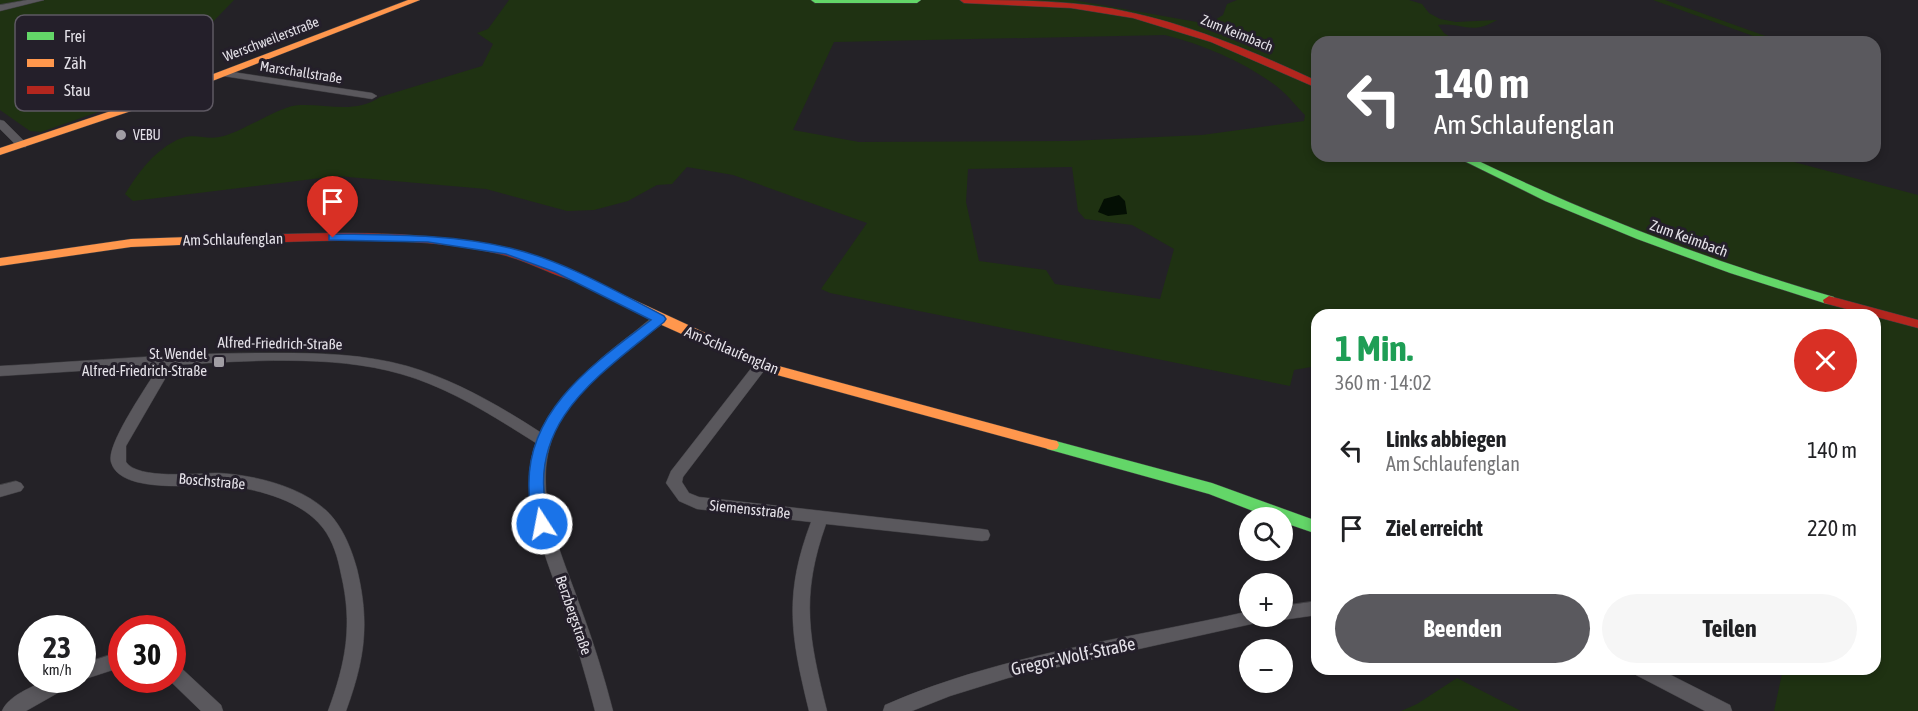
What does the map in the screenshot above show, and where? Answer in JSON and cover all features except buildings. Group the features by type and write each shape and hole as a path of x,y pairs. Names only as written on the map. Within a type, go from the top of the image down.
{"street":[{"path":"0,8 40,0"},
{"name":"Werschweilerstraße","path":"213,79 416,0"},
{"path":"815,0 917,0"},
{"name":"Zum Keimbach","path":"964,0 1029,1 1126,14 1217,41 1311,82"},
{"name":"Marschallstraße","path":"226,74 372,96"},
{"name":"Werschweilerstraße","path":"0,152 125,111"},
{"path":"0,123 22,145"},
{"name":"Zum Keimbach","path":"1472,162 1570,209 1701,260 1861,309"},
{"name":"Am Schlaufenglan","path":"0,262 161,240 428,239 502,250 537,260 761,365 1212,489 1311,526"},
{"name":"Zum Keimbach","path":"1881,314 1918,324"},
{"name":"Berzbergstraße","path":"603,711 594,671 537,507 536,472 542,440 574,391 590,375 660,319"},
{"name":"Alfred-Friedrich-Straße","path":"0,371 169,360 282,356 371,363 404,370 442,384 485,404 542,440"},
{"name":"Boschstraße","path":"169,360 119,447 117,457 120,467 128,474 142,478 198,477 260,486 316,510 331,526 345,556 354,591 357,632 352,668 337,711"},
{"name":"Siemensstraße","path":"761,365 676,475 674,483 676,489 684,497 697,503 982,535"},
{"path":"0,491 16,487"},
{"path":"818,711 801,631 802,592 813,537 821,516"},
{"path":"1293,611 1311,609"},
{"name":"Gregor-Wolf-Straße","path":"892,711 928,694 1050,658 1239,620"},
{"path":"1654,675 1723,711"},
{"path":"186,684 214,711"},
{"path":"12,711 39,693"}],"green space":[{"path":"0,0 234,0 213,22 213,15 15,15 15,111 101,111 41,132 30,131 0,110"},
{"path":"509,0 1073,0 1208,24 1223,15 1227,4 1237,0 1409,0 1422,4 1429,13 1440,19 1456,22 1497,20 1488,25 1473,28 1438,25 1449,36 1311,36 1311,162 1794,162 1918,195 1918,711 1774,711 1782,675 1881,675 1881,309 1311,309 1311,367 1294,370 1290,386 830,293 821,289 867,223 733,175 687,167 672,184 657,185 628,201 594,210 567,211 486,189 337,176 133,201 125,194 140,171 152,158 181,138 193,136 213,138 228,135 291,106 351,107 361,105 482,66 493,44 477,33 488,29","holes":["1165,35 1222,55 1262,76 1279,88 1305,115 1304,121 1202,135 1069,141 859,142 793,130 834,42","1072,167 1078,211 1085,219 1132,225 1174,249 1160,299 1055,284 1046,270 979,261 966,202 968,169"]},
{"path":"1653,0 1665,0 1765,36 1753,36"},
{"path":"1457,678 1521,711 1401,711 1417,704"}],"shaded area":[{"path":"1119,195 1125,201 1127,214 1108,216 1098,212 1104,199"}],"traffic: fast":[{"path":"815,0 917,0"},
{"path":"1471,162 1549,199 1641,237 1781,286 1829,300"},
{"path":"1052,445 1212,489 1311,526"}],"traffic: slow":[{"path":"213,78 416,0"},
{"path":"0,152 121,111"},
{"path":"0,262 131,243 247,239"},
{"path":"578,278 660,319 771,369 1052,445"}],"traffic: jam":[{"path":"964,0 1071,5 1134,16 1214,40 1311,82"},
{"path":"247,239 373,237 457,242 539,261 578,278"},
{"path":"1829,300 1862,309"},
{"path":"1881,314 1918,324"}],"place":[{"name":"VEBU","path":"121,135"},
{"name":"St. Wendel Alfred-Friedrich-Straße","path":"219,362"}],"route":[{"path":"333,238 428,239 508,251 560,269 660,319 590,375 574,391 542,440 536,472 537,507 542,524"}]}
